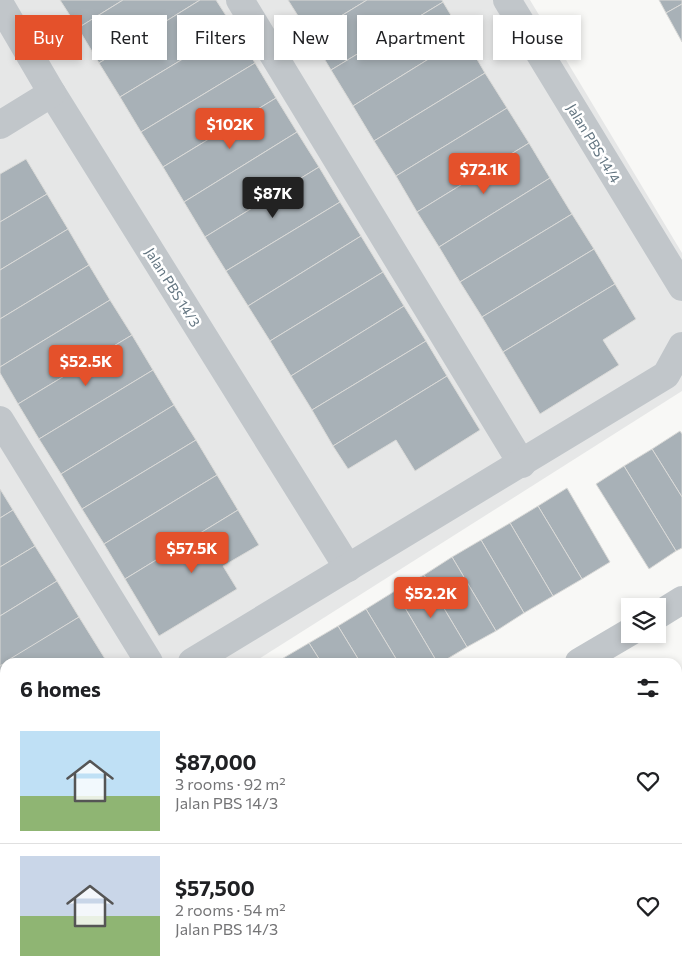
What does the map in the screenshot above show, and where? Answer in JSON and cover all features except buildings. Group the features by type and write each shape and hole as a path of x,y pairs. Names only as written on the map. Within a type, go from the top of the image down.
{"street":[{"path":"240,0 522,464"},
{"name":"Jalan PBS 14/4","path":"507,0 682,287"},
{"name":"Jalan PBS 14/3","path":"0,4 52,93 348,568"},
{"path":"0,125 52,93"},
{"path":"199,658 522,464 666,375 682,346"},
{"path":"0,420 148,658"},
{"path":"666,610 682,600"},
{"path":"586,658 621,637"}],"shaded area":[{"path":"0,0 530,0 539,15 493,15 493,60 566,60 682,253 682,391 260,658 0,658"}]}
